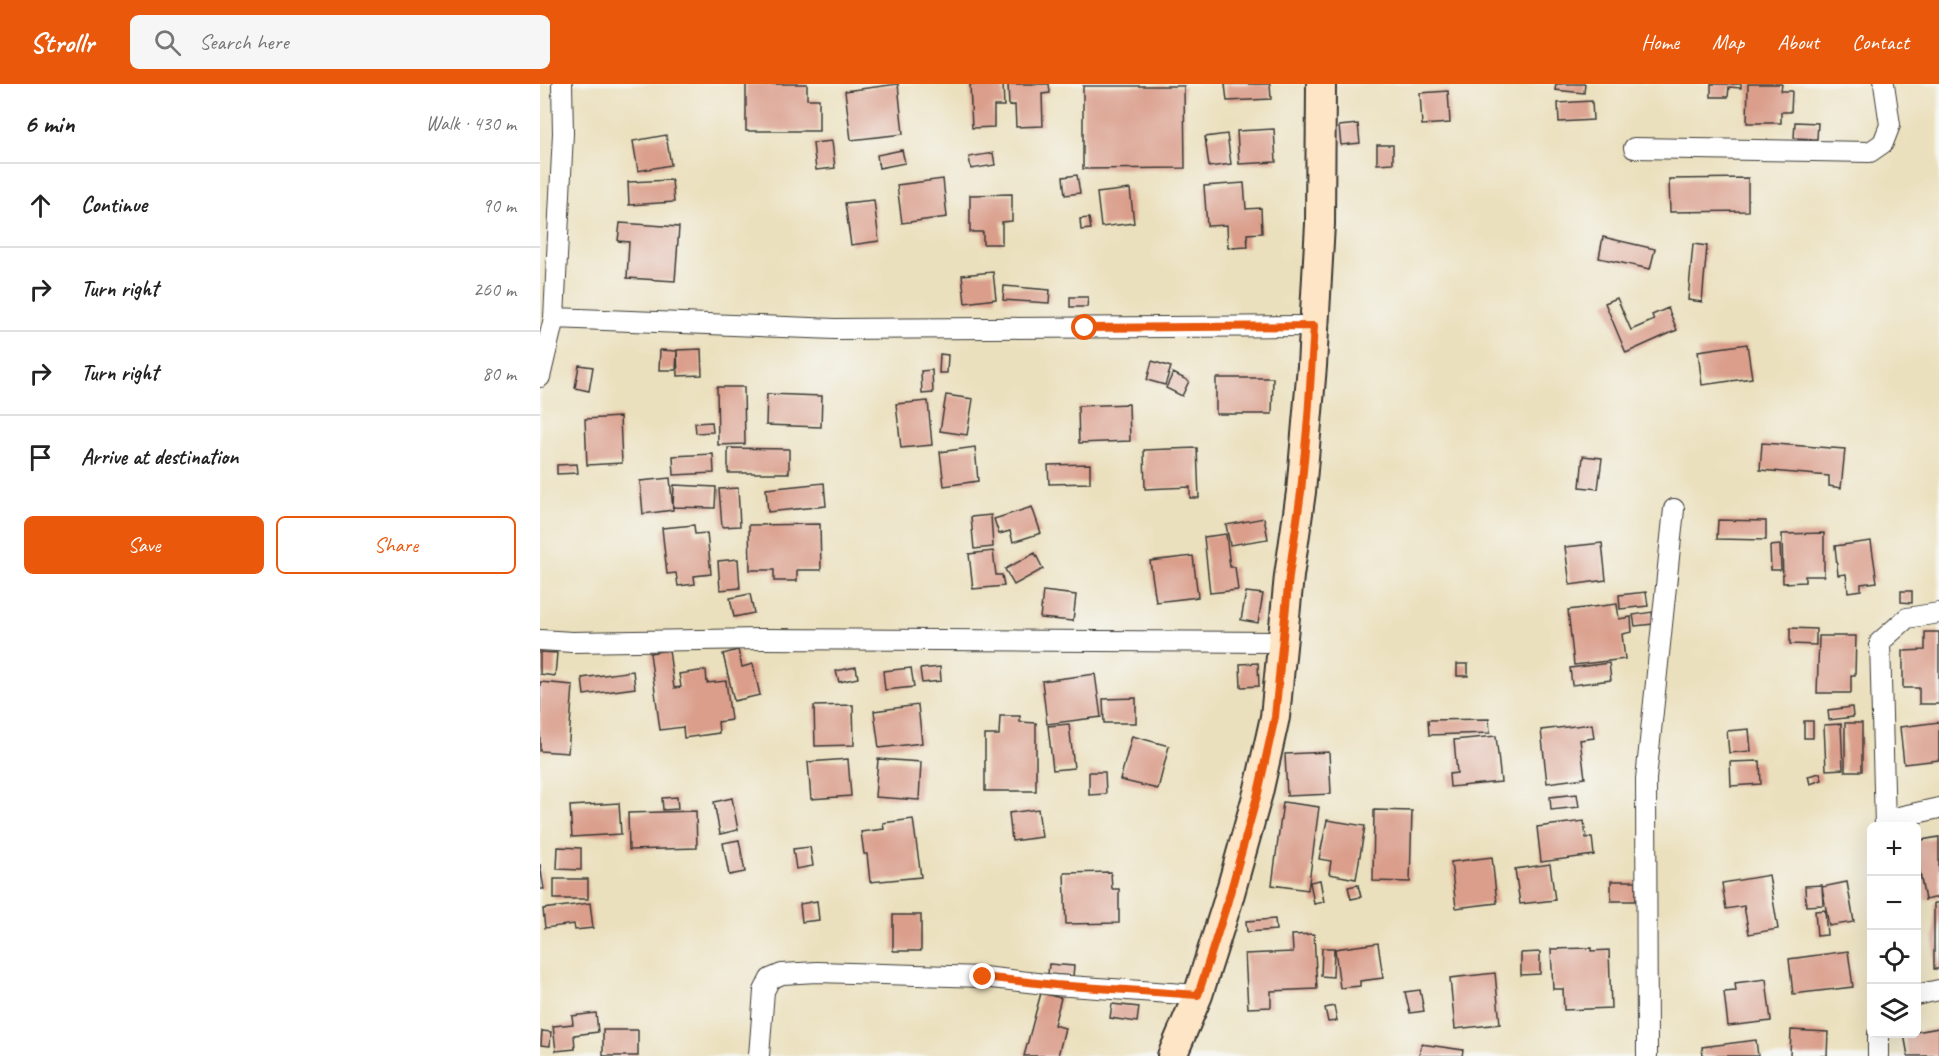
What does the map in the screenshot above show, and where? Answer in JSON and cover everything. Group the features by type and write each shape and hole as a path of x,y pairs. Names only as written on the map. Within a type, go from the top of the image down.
{"street":[{"path":"540,377 554,318 563,133 562,84"},
{"path":"1172,1056 1198,995 1227,904 1258,793 1275,717 1309,408 1320,224 1321,84"},
{"path":"1634,148 1870,152 1883,143 1890,125 1884,84"},
{"path":"554,318 835,329 1314,326"},
{"path":"1647,1056 1646,779 1674,509"},
{"path":"1885,822 1880,642 1907,618 1939,613"},
{"path":"540,640 572,642 774,639 1282,642"},
{"path":"1888,822 1939,807"},
{"path":"759,1056 764,991 770,979 782,974 817,972 983,977 1055,985 1198,995"},
{"path":"1921,994 1939,990"},
{"path":"1878,1038 1878,1056"}],"building":[{"path":"746,84 807,84 807,99 819,99 819,131 746,131"},
{"path":"898,84 903,134 851,140 845,91"},
{"path":"970,84 1003,84 1004,106 994,106 994,127 972,128"},
{"path":"1008,84 1049,84 1050,93 1042,94 1043,126 1016,127 1015,105 1009,106"},
{"path":"1225,84 1270,84 1271,99 1227,101"},
{"path":"1556,84 1585,84 1584,93 1555,90"},
{"path":"1711,84 1741,84 1741,88 1729,87 1728,97 1711,97"},
{"path":"1748,84 1782,84 1781,91 1792,91 1791,112 1781,112 1781,123 1747,123"},
{"path":"1083,86 1184,86 1185,168 1083,169"},
{"path":"1448,91 1450,123 1422,125 1420,93"},
{"path":"1592,101 1593,120 1559,122 1558,103"},
{"path":"1795,122 1818,123 1817,139 1794,138"},
{"path":"1358,124 1360,143 1341,145 1339,126"},
{"path":"1274,129 1276,162 1239,164 1237,131"},
{"path":"1227,134 1231,164 1209,167 1205,137"},
{"path":"666,135 671,165 638,171 633,141"},
{"path":"832,141 835,168 816,170 813,143"},
{"path":"1377,145 1393,145 1393,163 1377,164"},
{"path":"902,150 905,163 879,168 877,155"},
{"path":"993,153 995,165 971,169 969,157"},
{"path":"1077,175 1080,193 1065,195 1063,177"},
{"path":"1748,178 1748,211 1670,212 1669,179"},
{"path":"943,179 947,217 902,223 897,185"},
{"path":"672,180 674,202 629,205 628,182"},
{"path":"1244,183 1246,209 1261,208 1262,233 1247,234 1248,247 1228,248 1227,225 1207,226 1204,186"},
{"path":"1130,189 1134,223 1101,227 1097,193"},
{"path":"1012,194 1012,221 1002,222 1002,244 983,244 983,232 970,232 970,195"},
{"path":"874,200 879,241 851,245 845,203"},
{"path":"1089,218 1091,229 1081,230 1080,219"},
{"path":"620,223 679,227 675,281 627,278 629,242 618,241"},
{"path":"1603,237 1655,249 1650,269 1599,258"},
{"path":"1693,244 1707,246 1702,302 1688,300"},
{"path":"993,272 996,299 965,303 962,275"},
{"path":"1004,286 1050,290 1049,303 1003,300"},
{"path":"1070,297 1088,297 1087,307 1070,307"},
{"path":"1617,298 1631,330 1654,320 1652,315 1668,308 1677,330 1626,353 1605,303"},
{"path":"1747,344 1752,378 1702,385 1698,351"},
{"path":"701,349 702,375 678,376 677,350"},
{"path":"660,350 677,351 676,370 659,370"},
{"path":"940,354 948,355 947,373 939,373"},
{"path":"1152,361 1171,367 1165,385 1147,380"},
{"path":"579,365 593,367 589,391 575,388"},
{"path":"932,370 933,393 922,394 921,371"},
{"path":"1173,373 1189,381 1182,396 1166,388"},
{"path":"1216,378 1273,378 1272,414 1216,414"},
{"path":"717,387 744,387 745,444 718,445"},
{"path":"767,394 822,396 821,427 766,425"},
{"path":"946,395 973,399 967,435 940,431"},
{"path":"928,401 932,445 901,448 896,404"},
{"path":"1129,404 1130,441 1079,443 1078,406"},
{"path":"620,417 622,463 587,465 585,419"},
{"path":"712,422 713,432 696,433 695,423"},
{"path":"1762,443 1845,449 1841,488 1829,486 1829,476 1760,470"},
{"path":"975,447 978,481 944,486 940,452"},
{"path":"728,448 789,449 789,473 728,473"},
{"path":"1197,448 1199,498 1190,498 1190,487 1145,489 1144,450"},
{"path":"713,454 714,473 674,475 673,456"},
{"path":"1583,456 1602,458 1598,489 1580,487"},
{"path":"577,464 578,473 557,474 557,465"},
{"path":"1090,464 1090,483 1049,484 1048,465"},
{"path":"670,478 673,510 643,514 640,481"},
{"path":"824,483 826,506 768,512 766,489"},
{"path":"674,485 716,487 715,508 673,507"},
{"path":"738,488 740,526 722,527 719,489"},
{"path":"1032,507 1041,533 1013,542 1010,531 999,534 994,519"},
{"path":"991,515 993,547 974,549 971,517"},
{"path":"1264,518 1268,539 1230,545 1226,525"},
{"path":"1718,520 1766,521 1766,540 1717,539"},
{"path":"820,524 821,570 797,570 797,581 774,581 774,570 750,570 749,525"},
{"path":"694,525 695,534 707,533 711,574 694,576 695,584 678,586 676,573 667,574 662,528"},
{"path":"1824,533 1824,576 1805,576 1805,582 1783,583 1782,534"},
{"path":"1226,534 1230,567 1235,567 1238,590 1210,593 1204,537"},
{"path":"1871,541 1877,582 1861,584 1861,590 1848,592 1846,574 1838,575 1835,546"},
{"path":"1602,543 1606,580 1570,585 1565,547"},
{"path":"1780,545 1781,570 1771,570 1770,546"},
{"path":"993,551 996,575 1002,575 1004,586 973,589 969,554"},
{"path":"1035,553 1043,569 1014,585 1005,569"},
{"path":"1193,556 1198,597 1156,602 1150,561"},
{"path":"738,559 740,588 720,590 718,561"},
{"path":"1043,591 1076,595 1073,621 1040,618"},
{"path":"1901,591 1912,591 1912,603 1901,602"},
{"path":"1246,592 1263,594 1258,623 1241,620"},
{"path":"1646,592 1648,606 1620,609 1619,595"},
{"path":"750,594 754,613 734,617 730,598"},
{"path":"1617,604 1619,619 1631,617 1632,632 1622,634 1625,659 1574,665 1568,610"},
{"path":"1652,612 1653,624 1635,626 1633,615"},
{"path":"1790,628 1816,629 1816,645 1790,644"},
{"path":"1925,632 1939,632 1939,704 1919,704 1919,688 1903,688 1903,651 1925,650"},
{"path":"1819,636 1856,636 1855,675 1851,675 1851,693 1817,693"},
{"path":"669,650 674,688 681,687 679,674 706,670 707,683 726,681 731,720 718,722 719,733 684,738 683,727 660,730 650,653"},
{"path":"738,650 742,667 753,664 760,695 734,701 723,654"},
{"path":"540,652 557,653 555,676 540,674"},
{"path":"1258,663 1259,686 1241,687 1240,664"},
{"path":"1609,663 1611,680 1572,685 1570,668"},
{"path":"1457,664 1468,664 1468,676 1457,676"},
{"path":"856,667 858,678 839,682 836,671"},
{"path":"940,667 941,681 922,683 920,669"},
{"path":"911,668 914,687 885,690 883,671"},
{"path":"633,671 635,688 584,695 582,678"},
{"path":"1095,674 1101,717 1047,724 1042,681"},
{"path":"540,682 573,685 568,753 540,751"},
{"path":"1136,698 1136,723 1104,723 1103,699"},
{"path":"853,705 854,745 815,746 814,706"},
{"path":"918,705 922,743 879,748 874,711"},
{"path":"1852,707 1853,717 1829,720 1828,710"},
{"path":"1000,716 1020,716 1020,722 1036,723 1036,791 985,791 985,735 999,735"},
{"path":"1489,719 1490,733 1429,735 1428,720"},
{"path":"1804,721 1813,721 1813,738 1804,738"},
{"path":"1939,722 1939,760 1904,764 1900,727"},
{"path":"1845,723 1862,723 1862,771 1845,771"},
{"path":"1069,724 1074,768 1053,770 1048,726"},
{"path":"1592,724 1594,738 1580,740 1585,778 1547,783 1541,730"},
{"path":"1841,724 1843,769 1826,770 1824,725"},
{"path":"1749,729 1751,751 1729,753 1727,731"},
{"path":"1132,736 1169,746 1158,789 1120,780"},
{"path":"1496,736 1501,782 1450,787 1449,774 1457,773 1454,740"},
{"path":"1329,752 1331,794 1287,796 1285,754"},
{"path":"848,759 851,796 811,799 808,762"},
{"path":"878,759 921,762 919,800 875,797"},
{"path":"1760,761 1761,784 1731,786 1730,762"},
{"path":"1089,772 1105,772 1106,794 1089,795"},
{"path":"1820,773 1822,780 1810,784 1808,776"},
{"path":"1577,794 1579,807 1551,810 1550,797"},
{"path":"677,797 678,809 663,810 662,798"},
{"path":"732,798 738,830 720,834 714,802"},
{"path":"1283,802 1319,807 1308,890 1272,885"},
{"path":"619,803 621,834 572,837 570,806"},
{"path":"1038,809 1042,837 1012,841 1009,813"},
{"path":"1374,810 1412,811 1410,882 1373,881"},
{"path":"696,811 697,848 629,850 628,813"},
{"path":"913,819 921,877 870,882 867,854 864,854 861,832 884,829 883,823"},
{"path":"1327,820 1365,826 1356,879 1329,874 1331,861 1319,859"},
{"path":"1584,821 1586,838 1592,837 1594,855 1541,862 1537,827"},
{"path":"1939,837 1939,897 1925,900 1921,879 1921,840"},
{"path":"739,840 745,872 729,875 723,843"},
{"path":"558,847 581,848 581,870 557,869"},
{"path":"810,847 813,866 796,869 793,849"},
{"path":"1492,857 1497,903 1456,908 1451,862"},
{"path":"540,864 544,889 540,889"},
{"path":"1550,864 1555,900 1520,904 1515,869"},
{"path":"1111,872 1112,889 1119,889 1119,923 1066,924 1064,873"},
{"path":"1769,875 1778,929 1749,934 1744,906 1726,909 1722,883"},
{"path":"554,879 588,879 588,899 554,899"},
{"path":"1320,880 1324,902 1314,904 1310,882"},
{"path":"1611,881 1636,881 1636,901 1611,901"},
{"path":"1847,882 1854,922 1829,926 1822,887"},
{"path":"1358,885 1361,897 1351,899 1348,887"},
{"path":"1822,885 1823,905 1806,906 1805,886"},
{"path":"817,901 819,920 802,922 800,904"},
{"path":"590,903 593,928 575,930 574,924 545,928 543,909"},
{"path":"1934,903 1939,903 1939,969 1934,969"},
{"path":"1825,910 1827,935 1817,936 1815,911"},
{"path":"893,915 921,915 921,951 893,951"},
{"path":"1275,919 1276,930 1247,932 1246,921"},
{"path":"1314,934 1317,989 1271,991 1271,1007 1248,1008 1245,954 1293,952 1292,935"},
{"path":"1378,943 1383,978 1360,981 1360,986 1340,988 1335,949"},
{"path":"1322,948 1334,948 1333,977 1321,976"},
{"path":"1591,948 1591,951 1609,950 1611,1008 1564,1010 1563,989 1553,989 1551,949"},
{"path":"1848,951 1853,987 1793,994 1789,959"},
{"path":"1540,952 1540,974 1521,975 1521,953"},
{"path":"1049,964 1074,966 1073,976 1048,974"},
{"path":"1495,973 1500,1024 1455,1029 1450,978"},
{"path":"1766,979 1771,1021 1728,1026 1724,992 1736,991 1735,983"},
{"path":"1420,990 1424,1011 1410,1013 1405,992"},
{"path":"1041,993 1061,998 1054,1025 1065,1028 1058,1056 1024,1056"},
{"path":"1112,1004 1139,1007 1137,1022 1110,1018"},
{"path":"1334,1006 1337,1021 1328,1022 1325,1008"},
{"path":"596,1013 598,1032 574,1035 575,1049 556,1051 553,1026 573,1024 572,1016"},
{"path":"1939,1028 1939,1056 1908,1056 1905,1038 1921,1038 1921,1031"},
{"path":"603,1030 638,1030 638,1056 603,1056"},
{"path":"1791,1030 1828,1032 1827,1056 1790,1056"},
{"path":"542,1031 551,1032 550,1046 541,1045"},
{"path":"1756,1040 1758,1056 1703,1056 1702,1047"},
{"path":"1421,1044 1463,1050 1462,1056 1419,1056"}],"route":[{"path":"983,977 1055,985 1198,995 1227,904 1258,793 1275,717 1289,576 1301,492 1314,326 1085,328"}]}
